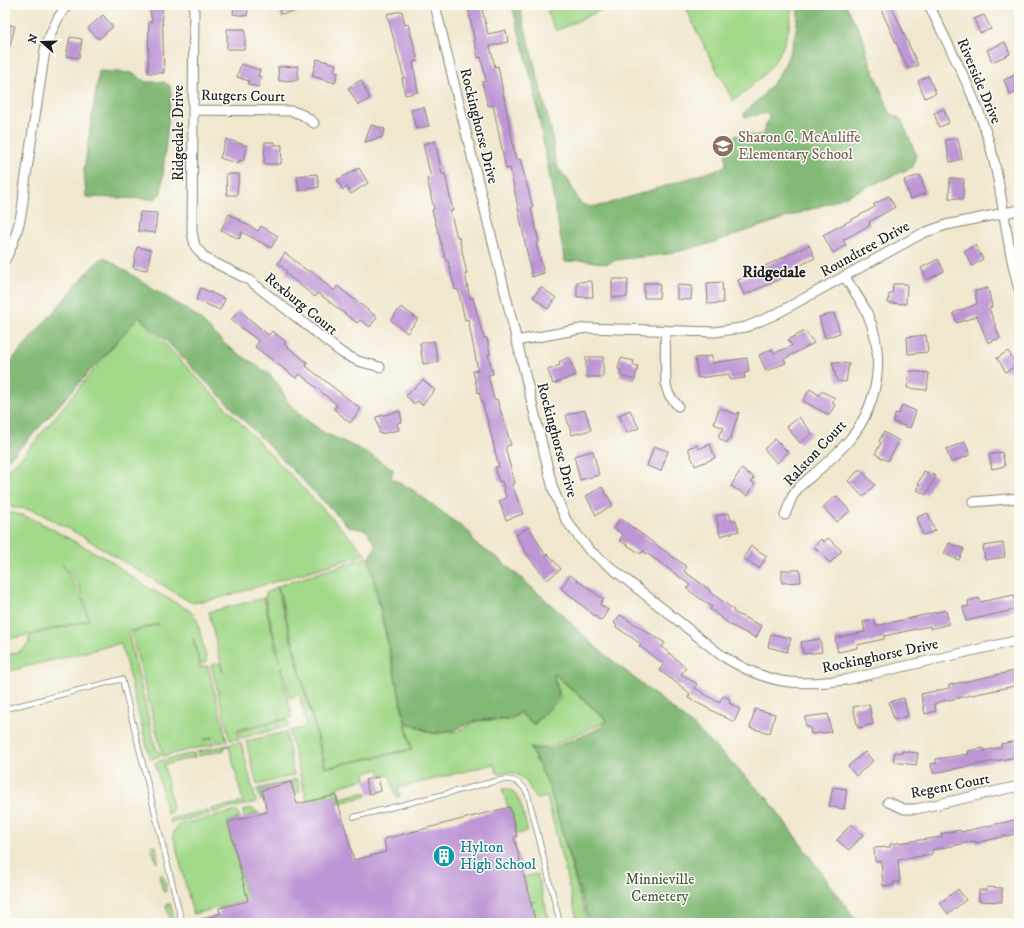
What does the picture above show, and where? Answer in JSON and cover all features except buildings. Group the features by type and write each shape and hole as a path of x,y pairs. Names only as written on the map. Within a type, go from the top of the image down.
{"street":[{"path":"5,260 18,232 23,208 24,189 46,44 58,18 67,5"},
{"name":"Ridgedale Drive","path":"194,5 192,232 195,246 205,258"},
{"name":"Rockinghorse Drive","path":"435,5 553,489 558,503 574,533 589,550 721,655 741,667 777,681 793,684 822,684 1019,640"},
{"name":"Riverside Drive","path":"929,5 966,81 985,128 994,158 1019,289"},
{"name":"Rutgers Court","path":"193,110 285,110 303,115 314,123"},
{"name":"Roundtree Drive","path":"516,341 568,330 586,328 716,332 746,327 774,316 911,239 935,228 1019,210"},
{"name":"Rexburg Court","path":"205,258 249,280 342,353 358,361 380,367"},
{"name":"Ralston Court","path":"785,515 792,497 799,487 850,438 868,408 875,386 878,357 872,327 866,312 844,276"},
{"path":"665,330 666,386 669,395 678,406"},
{"path":"973,502 1019,498"},
{"name":"Regent Court","path":"888,802 904,809 916,809 1019,786"}],"lane":[{"path":"5,708 122,679 182,923"},
{"path":"354,817 500,780 510,779 518,782 528,795 560,923"}],"green space":[{"path":"512,5 519,5 551,129 558,168 568,180 580,203 590,207 604,205 719,169 726,165 727,149 729,142 734,136 762,135 769,118 768,113 745,117 744,113 767,90 784,65 790,52 794,37 798,5 846,5 863,38 868,57 890,113 901,119 916,154 913,167 832,202 708,244 667,254 616,260 607,264 583,260 565,262 533,85"},
{"path":"553,5 601,5 603,9 556,31 547,12 554,8"},
{"path":"685,5 792,5 790,22 782,49 758,81 733,101 696,30"},
{"path":"99,71 132,73 146,82 164,82 170,86 171,93 161,193 155,199 86,197 84,170"},
{"name":"Minnieville Cemetery","path":"104,257 198,317 227,346 268,373 279,385 288,403 304,418 323,432 364,451 393,469 391,478 413,490 470,533 475,544 498,558 564,616 592,644 695,727 768,799 858,923 589,923 550,789 531,749 550,749 597,729 608,721 553,672 559,698 534,724 520,712 512,718 477,720 454,730 433,733 405,721 370,558 376,545 366,530 349,527 166,341 139,317 24,444 5,462 5,368 94,265"},
{"path":"138,316 366,554 220,598 192,603 82,536 34,510 5,506 5,472 23,456"},
{"path":"5,512 22,515 45,525 109,560 145,586 189,610 197,620 207,662 200,664 193,638 200,667 208,666 227,741 217,743 215,736 203,740 213,738 214,744 163,756 131,632 159,624 128,632 156,749 159,751 161,756 150,759 121,643 5,672 5,655 17,653 29,644 29,636 89,620 86,604 77,582 62,563 81,596 88,620 5,640"},
{"path":"368,557 411,749 326,767 278,586"},
{"path":"277,587 325,768 412,750 406,723 433,734 459,731 477,721 512,720 519,713 534,725 561,698 553,673 607,721 549,747 530,748 550,789 587,923 578,923 547,797 536,799 529,786 522,778 513,773 497,773 494,764 398,788 400,796 398,798 395,794 390,775 381,776 379,769 365,773 366,779 337,787 340,798 366,792 367,796 339,803 337,794 307,802 289,731 303,728 306,723 299,694 290,698 265,599 266,593"},
{"path":"264,598 292,717 237,730 239,739 230,740 211,665 220,663 223,673 209,612"},
{"path":"288,719 289,726 241,738 239,731"},
{"path":"286,732 294,775 257,785 246,741"},
{"path":"241,742 256,802 212,813 211,809 243,802 229,746 224,747 225,750 198,756 197,752"},
{"path":"194,753 195,757 164,765 173,808 170,813 167,814 155,762"},
{"path":"297,779 300,792 295,793 292,782 261,790 263,800 261,801 257,789"},
{"path":"502,789 513,792 517,797 527,829 525,832 517,834 510,807 508,807"},
{"path":"251,808 259,813 244,817 243,810"},
{"path":"208,810 209,814 171,823 170,819"},
{"path":"237,811 240,818 228,822 247,900 193,914 173,834 178,825"},
{"path":"151,846 156,846 158,863 156,862"},
{"path":"161,874 164,878 166,888 165,892 163,891 159,876"},
{"path":"537,874 550,923 536,923 531,903 536,901 530,902 524,877"},
{"path":"170,904 174,919 173,922 170,920 166,905"}],"place":[{"name":"Sharon C. McAuliffe Elementary School","path":"723,146"},
{"name":"Hylton High School","path":"444,856"}],"district":[{"name":"Ridgedale","path":"774,272"}]}
